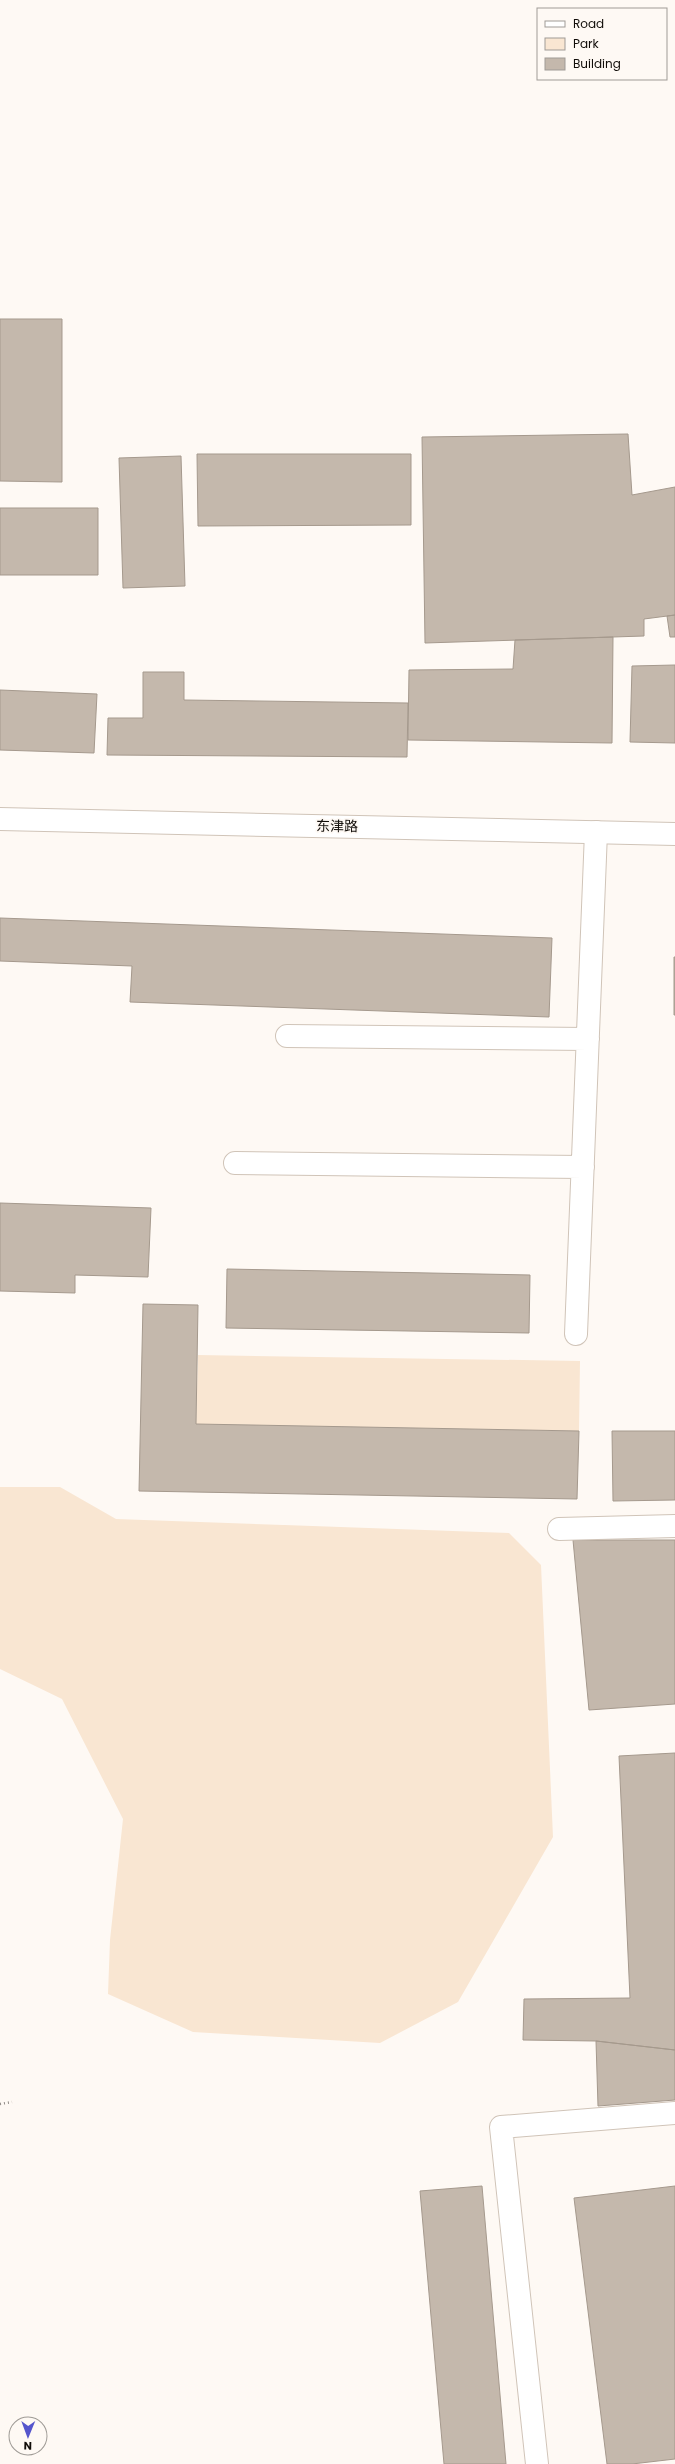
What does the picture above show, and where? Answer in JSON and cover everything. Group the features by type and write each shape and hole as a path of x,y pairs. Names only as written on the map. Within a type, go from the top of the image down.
{"street":[{"name":"东津路","path":"0,819 675,834"},
{"path":"576,1334 596,832"},
{"path":"287,1036 588,1039"},
{"path":"235,1163 583,1167"},
{"path":"559,1529 675,1526"},
{"path":"537,2464 501,2127 675,2113"}],"path":[{"path":"0,2104 12,2102"}],"green space":[{"path":"198,1355 580,1361 579,1431 196,1424"},
{"path":"0,1487 60,1487 116,1519 509,1533 541,1565 553,1837 458,2002 380,2043 193,2032 108,1994 110,1940 123,1819 62,1699 0,1669"}],"building":[{"path":"0,319 62,319 62,482 0,481"},
{"path":"628,434 632,495 675,487 675,615 644,619 644,636 425,643 422,437"},
{"path":"197,454 411,454 411,525 198,526"},
{"path":"181,456 185,586 123,588 119,458"},
{"path":"0,508 98,508 98,575 0,575"},
{"path":"675,615 675,637 670,637 667,616"},
{"path":"613,637 612,743 408,740 409,670 513,669 515,640"},
{"path":"675,665 675,743 630,742 632,666"},
{"path":"143,672 184,672 184,700 408,703 407,757 107,755 108,718 143,718"},
{"path":"0,690 97,694 94,753 0,750"},
{"path":"0,918 552,938 549,1017 130,1002 132,966 0,961"},
{"path":"675,957 675,1015 674,1015"},
{"path":"0,1203 151,1208 148,1277 75,1275 75,1293 0,1291"},
{"path":"227,1269 530,1275 529,1333 226,1328"},
{"path":"143,1304 198,1305 196,1424 579,1431 577,1499 139,1491"},
{"path":"612,1431 675,1431 675,1500 613,1501"},
{"path":"573,1540 675,1540 675,1704 589,1710"},
{"path":"675,1753 675,2050 596,2041 523,2040 524,1999 630,1998 619,1756"},
{"path":"596,2041 675,2050 675,2100 598,2106"},
{"path":"482,2186 506,2464 444,2464 420,2191"},
{"path":"675,2186 675,2459 632,2464 607,2464 574,2198"}]}
